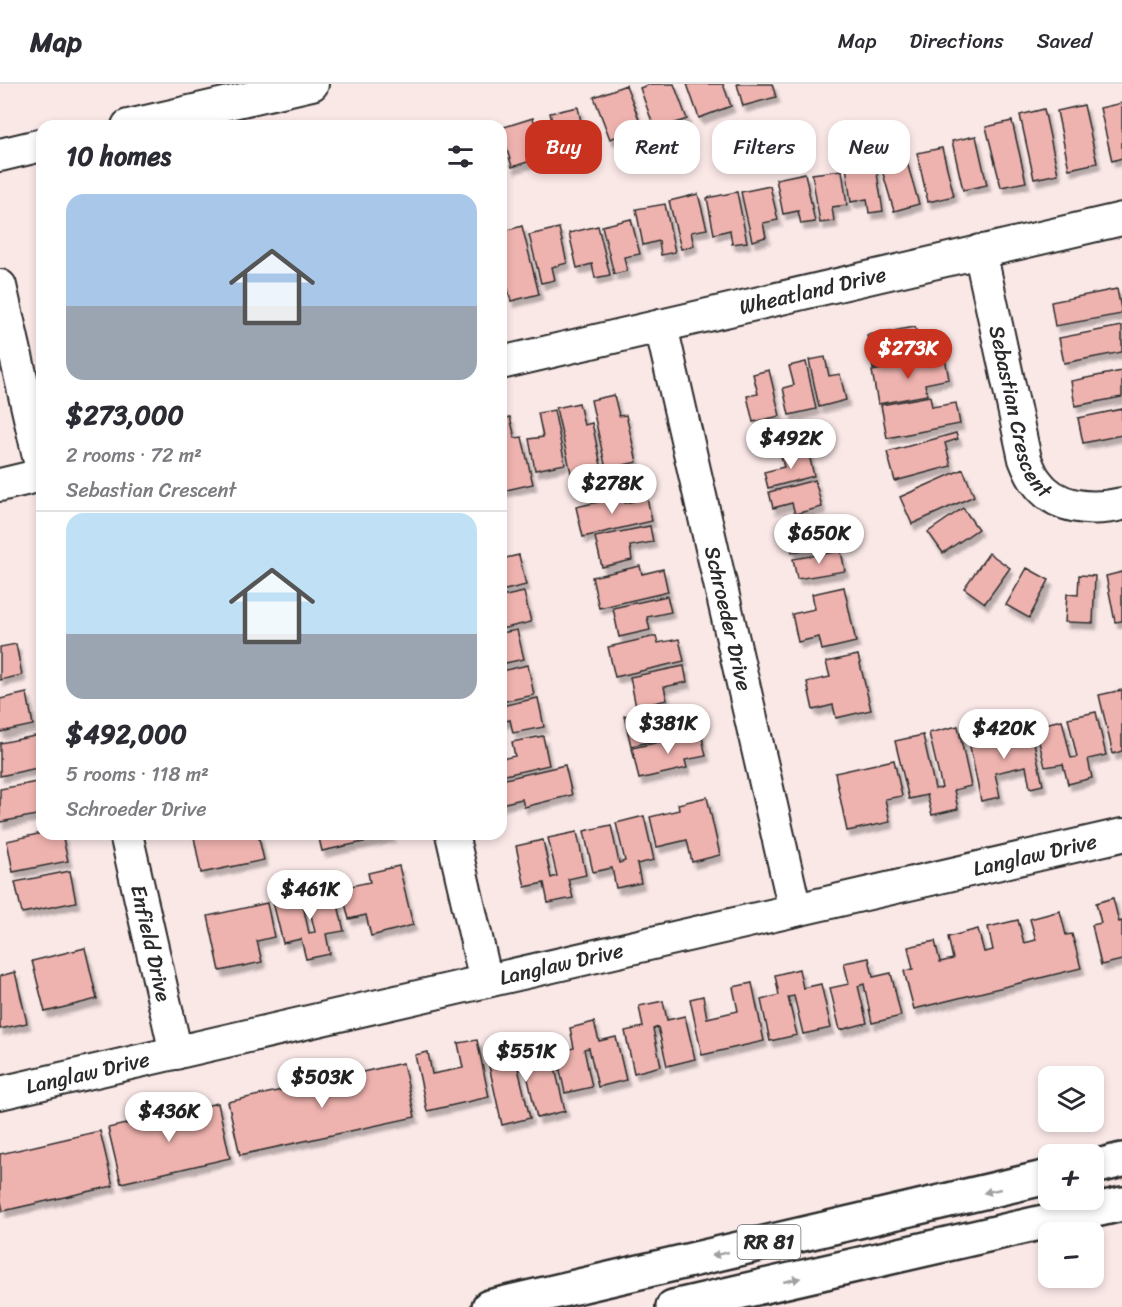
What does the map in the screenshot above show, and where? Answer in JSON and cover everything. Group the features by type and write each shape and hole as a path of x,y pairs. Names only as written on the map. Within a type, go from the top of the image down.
{"main road":[{"path":"1104,1164 1122,1160"},
{"name":"RR 81","path":"489,1307 1038,1180"},
{"name":"RR 81","path":"673,1307 1122,1204"}],"street":[{"path":"154,120 312,84"},
{"path":"0,155 36,147"},
{"name":"Wheatland Drive","path":"507,362 1122,219"},
{"name":"Sebastian Crescent","path":"980,251 1025,459 1036,482 1056,500 1081,508 1122,504"},
{"path":"0,286 36,444"},
{"name":"Schroeder Drive","path":"661,326 795,910"},
{"path":"0,485 36,476"},
{"name":"Langlaw Drive","path":"0,1093 1122,835"},
{"name":"Enfield Drive","path":"127,840 176,1053"},
{"path":"453,840 486,981"}],"building":[{"path":"651,84 674,84 687,119 651,120 640,88"},
{"path":"687,84 723,84 731,106 699,118"},
{"path":"737,84 772,84 776,97 743,106"},
{"path":"626,85 639,120 614,120 614,138 610,139 594,97"},
{"path":"1122,103 1122,158 1112,161 1100,108"},
{"path":"1084,105 1097,163 1069,169 1057,111"},
{"path":"578,107 581,120 552,120 550,113"},
{"path":"1044,109 1058,174 1034,179 1020,115"},
{"path":"525,120 525,163 512,167 507,149 507,126"},
{"path":"1012,121 1026,182 1001,187 986,127"},
{"path":"976,136 987,185 963,190 952,141"},
{"path":"942,148 954,196 928,202 917,153"},
{"path":"828,172 828,174 843,174 847,205 832,207 834,221 820,223 812,174"},
{"path":"910,173 919,204 894,211 883,174"},
{"path":"805,174 815,222 801,224 798,211 783,214 776,179"},
{"path":"847,174 877,174 883,211 869,213 867,199 851,202"},
{"path":"770,186 778,220 763,223 766,237 752,241 741,192"},
{"path":"737,192 747,242 732,244 730,230 714,234 707,198"},
{"path":"698,194 707,229 691,232 694,246 681,249 669,201"},
{"path":"665,204 675,252 661,255 659,241 643,245 636,209"},
{"path":"631,219 640,254 624,257 627,271 614,274 602,226"},
{"path":"522,226 539,294 511,301 507,285 507,230"},
{"path":"598,226 610,275 595,278 592,264 577,268 569,233"},
{"path":"559,228 567,263 552,267 555,280 541,283 529,235"},
{"path":"1117,289 1122,314 1055,326 1051,302"},
{"path":"1122,326 1122,352 1064,363 1059,338"},
{"path":"915,327 918,337 941,333 945,354 873,369 867,335"},
{"path":"825,357 829,376 840,374 846,400 819,407 809,360"},
{"path":"945,358 949,379 925,384 927,395 878,404 872,371"},
{"path":"806,362 816,409 789,415 783,388 794,385 789,366"},
{"path":"769,370 780,416 753,422 747,396 758,394 753,374"},
{"path":"1122,371 1122,397 1075,406 1071,381"},
{"path":"614,395 619,416 626,415 637,462 606,469 591,400"},
{"path":"930,396 932,407 956,403 960,424 887,438 881,405"},
{"path":"579,403 584,425 592,423 602,470 572,477 556,408"},
{"path":"1122,409 1122,435 1083,443 1078,418"},
{"path":"554,410 565,464 535,470 529,439 543,437 538,413"},
{"path":"510,417 515,438 522,437 533,484 507,490 507,418"},
{"path":"956,433 958,439 945,443 951,466 895,481 887,452"},
{"path":"808,450 814,476 768,488 764,472 784,467 781,456"},
{"path":"963,469 974,496 912,524 900,497"},
{"path":"815,480 822,507 795,514 792,503 773,508 769,492"},
{"path":"624,496 625,503 647,498 652,521 583,537 576,507"},
{"path":"963,508 978,529 943,553 928,532"},
{"path":"836,524 840,544 792,552 788,532"},
{"path":"650,526 653,542 630,546 632,560 602,567 595,537"},
{"path":"841,551 845,571 797,579 793,559"},
{"path":"989,553 1010,568 985,603 964,588"},
{"path":"519,555 526,585 507,590 507,558"},
{"path":"640,566 642,574 663,569 668,592 599,608 592,577"},
{"path":"1027,568 1049,580 1029,618 1006,605"},
{"path":"1122,572 1122,621 1115,622 1106,576"},
{"path":"1079,575 1095,576 1093,623 1065,622 1067,594 1078,595"},
{"path":"844,587 856,642 822,650 819,637 798,642 792,614 815,609 812,594"},
{"path":"524,592 531,622 507,628 507,596"},
{"path":"667,596 671,612 647,617 650,630 619,637 613,608"},
{"path":"517,630 524,659 507,663 507,632"},
{"path":"656,636 658,643 679,639 684,661 615,677 608,647"},
{"path":"16,644 22,675 0,680 0,647"},
{"path":"858,655 871,710 836,718 833,705 813,710 807,682 830,677 826,662"},
{"path":"528,665 534,695 507,701 507,670"},
{"path":"684,666 687,682 664,687 667,700 636,707 630,677"},
{"path":"1122,690 1122,751 1113,754 1099,695"},
{"path":"27,693 33,725 0,732 0,699"},
{"path":"538,698 544,727 513,733 510,720 507,721 507,705"},
{"path":"672,705 673,712 695,708 700,730 631,746 624,716"},
{"path":"1096,712 1106,755 1088,759 1092,778 1068,784 1063,764 1045,767 1035,726 1062,720 1071,758 1077,757 1068,718"},
{"path":"958,726 971,786 954,790 958,809 932,815 927,795 909,799 895,741 923,735 935,789 942,788 929,733"},
{"path":"1031,729 1043,785 1030,788 1026,766 995,773 1000,797 981,801 969,742"},
{"path":"701,733 706,756 685,760 687,768 639,779 632,748"},
{"path":"36,736 36,768 0,776 0,743"},
{"path":"543,736 549,765 507,775 507,758 515,756 512,742"},
{"path":"894,760 902,796 885,799 890,822 847,831 835,773"},
{"path":"565,765 572,795 524,807 522,799 507,803 507,779"},
{"path":"36,782 36,815 0,822 0,789"},
{"path":"707,797 720,855 692,862 687,840 657,847 650,817 679,810 678,804"},
{"path":"644,816 654,860 637,864 641,883 616,888 612,868 593,872 584,831 611,825 619,863 625,861 616,823"},
{"path":"577,832 586,875 568,879 573,898 548,903 544,883 525,887 516,846 543,840 551,878 557,876 548,838"},
{"path":"36,834 36,840 63,840 68,861 13,872 7,841"},
{"path":"195,840 259,840 264,860 201,873"},
{"path":"319,840 373,840 322,851"},
{"path":"399,866 413,925 371,936 366,915 349,919 341,888 370,882 368,873"},
{"path":"70,871 76,902 22,913 15,882"},
{"path":"334,887 344,931 326,934 330,954 306,959 301,939 283,943 273,902 301,896 309,933 315,932 306,894"},
{"path":"1113,898 1119,922 1122,921 1122,960 1101,965 1092,925 1101,923 1096,903"},
{"path":"267,903 274,937 257,941 262,962 220,971 208,916"},
{"path":"1060,911 1066,935 1072,934 1081,968 914,1009 904,971 913,969 908,947 935,941 940,962 953,959 948,937 978,929 984,952 993,950 988,927 1018,920 1024,943 1036,940 1030,919"},
{"path":"85,948 97,999 45,1012 32,961"},
{"path":"869,958 873,977 891,973 901,1016 872,1023 864,984 858,986 867,1023 840,1030 830,988 849,984 844,963"},
{"path":"799,969 803,988 821,984 831,1028 803,1034 794,996 788,997 797,1035 770,1041 761,1000 779,995 775,975"},
{"path":"15,972 27,1023 0,1029 0,976"},
{"path":"752,983 764,1041 702,1055 690,999 703,996 707,1018 738,1011 733,987"},
{"path":"663,1001 667,1020 685,1016 695,1059 667,1066 658,1027 653,1029 661,1066 634,1073 625,1031 643,1027 639,1006"},
{"path":"594,1022 599,1041 616,1037 626,1080 598,1087 589,1048 584,1049 592,1087 565,1093 556,1052 574,1048 570,1028"},
{"path":"529,1036 533,1055 551,1051 565,1111 537,1118 524,1062 517,1064 530,1118 502,1125 489,1066 507,1062 503,1042"},
{"path":"477,1040 489,1097 427,1111 415,1055 428,1052 432,1074 463,1068 458,1043"},
{"path":"403,1063 415,1117 240,1155 228,1102"},
{"path":"218,1103 230,1158 121,1183 108,1128"},
{"path":"100,1131 113,1186 3,1211 0,1197 0,1154"}]}
